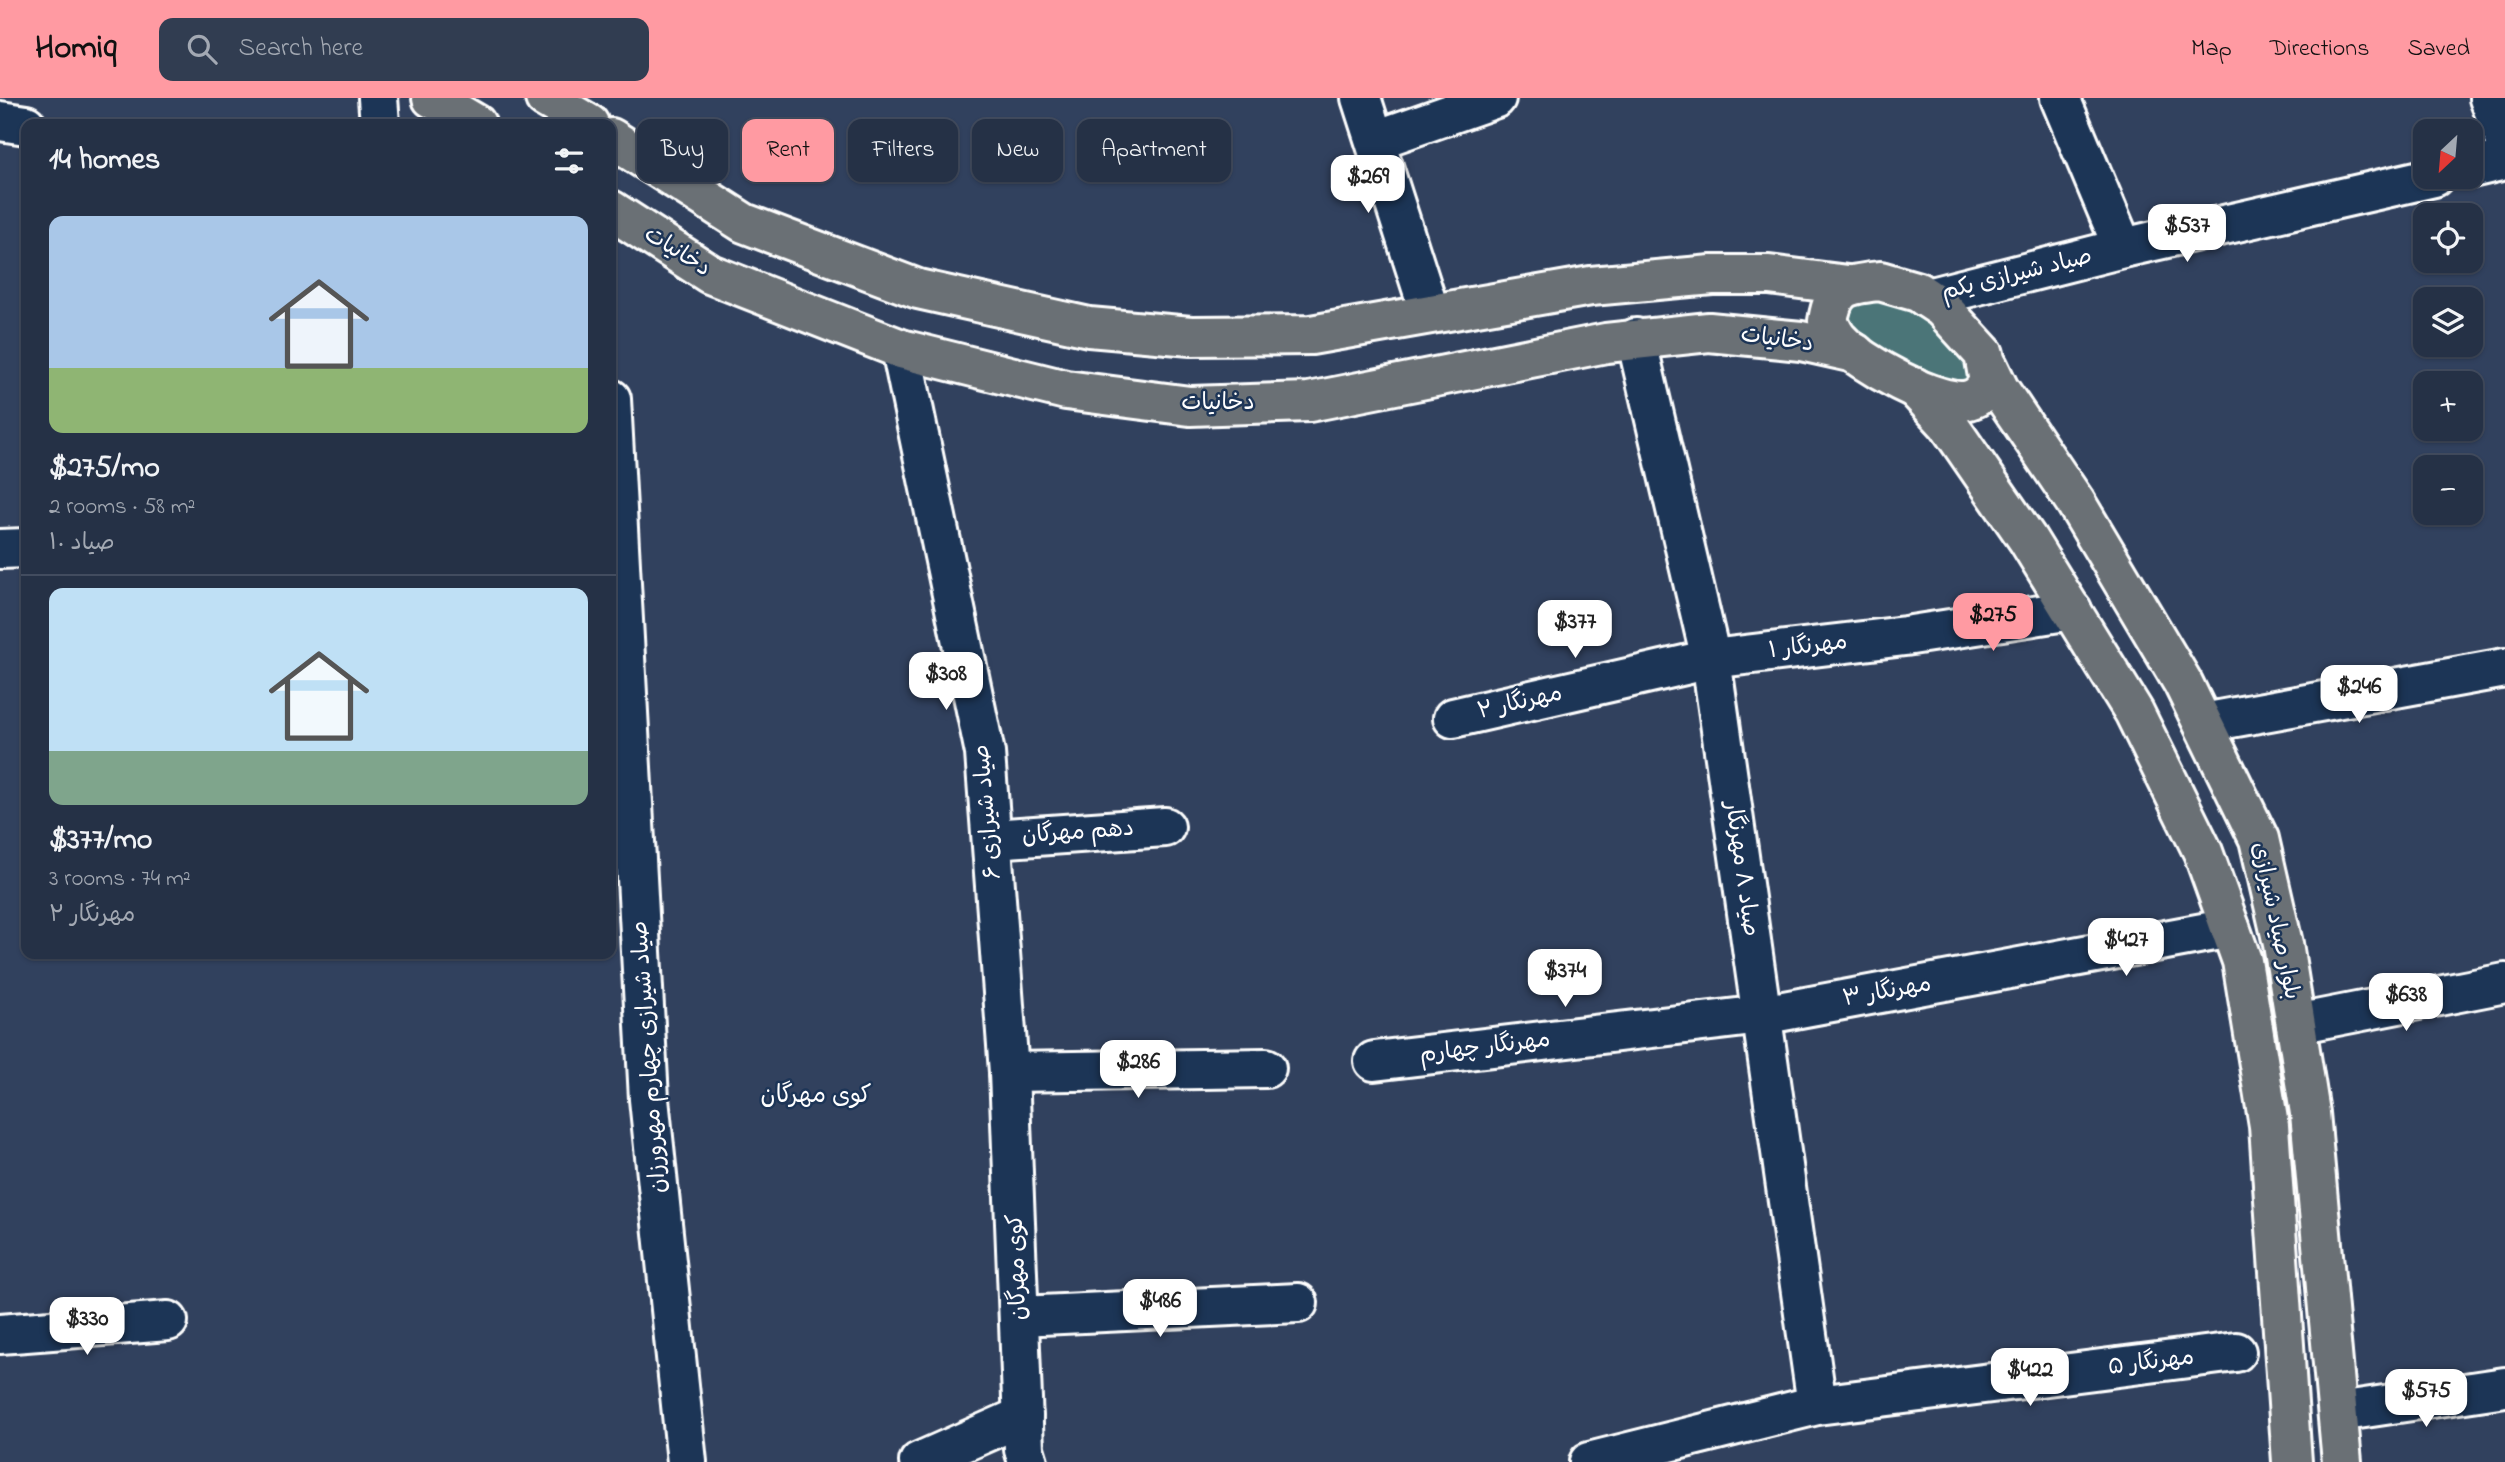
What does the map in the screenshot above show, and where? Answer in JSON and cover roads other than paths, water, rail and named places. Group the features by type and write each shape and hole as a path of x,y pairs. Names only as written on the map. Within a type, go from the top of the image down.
{"main road":[{"path":"432,98 468,119"},
{"path":"548,109 575,119"},
{"path":"616,141 744,223 918,289 1089,327 1191,336 1311,335 1591,286 1712,275 1769,275 1848,285 1880,281 1927,298"},
{"name":"دخانیات","path":"616,213 710,274 901,349 1066,390 1190,406 1309,402 1636,338 1709,332 1801,341 1855,353"},
{"path":"1848,285 1831,301 1828,321 1839,340 1855,353 1914,387 1947,399 1967,401 1980,396 1989,383 1988,366"},
{"name":"بلوار صیاد شیرازی","path":"1927,298 1961,328 1984,354 1999,389 2098,539 2183,683 2259,839 2283,944 2311,1114 2342,1462"},
{"name":"بلوار صیاد شیرازی","path":"1914,387 1948,424 2072,610 2140,723 2203,852 2242,961 2269,1126 2292,1462"}],"street":[{"path":"377,98 379,119"},
{"path":"1360,98 1376,140 1430,313"},
{"path":"1376,140 1496,98"},
{"path":"2060,98 2123,248"},
{"path":"2489,98 2505,139"},
{"path":"0,121 21,124"},
{"path":"2483,165 2505,160"},
{"name":"صیاد شیرازی یکم","path":"1927,298 2123,248 2413,182"},
{"name":"صیاد ۸ مهرنگار","path":"1636,338 1711,659 1817,1405"},
{"name":"۶ صیاد شیرازی","path":"901,349 985,754 1009,1072"},
{"name":"صیاد شیرازی چهارم مهرورزان","path":"616,546 649,1099 687,1462"},
{"path":"0,548 21,548"},
{"name":"۱ مهرنگار","path":"1711,659 1905,636 2072,610"},
{"name":"مهرنگار ۲","path":"1453,718 1711,659"},
{"path":"2203,723 2505,668"},
{"name":"دهم مهرگان","path":"992,839 1165,827"},
{"name":"مهرنگار ۳","path":"1762,1015 2230,928"},
{"path":"2296,1024 2505,984"},
{"name":"مهرنگار چهارم","path":"1374,1062 1762,1015"},
{"path":"1009,1072 1266,1068"},
{"name":"کوی مهرگان","path":"1009,1072 1024,1450 1028,1462"},
{"path":"1020,1316 1298,1303"},
{"path":"0,1334 168,1321"},
{"name":"۵ مهرنگار","path":"1589,1462 1817,1405 2236,1352"},
{"path":"2338,1412 2505,1387"},
{"path":"919,1462 1023,1416"}],"district":[{"name":"کوی مهرگان","path":"816,1096"}]}
